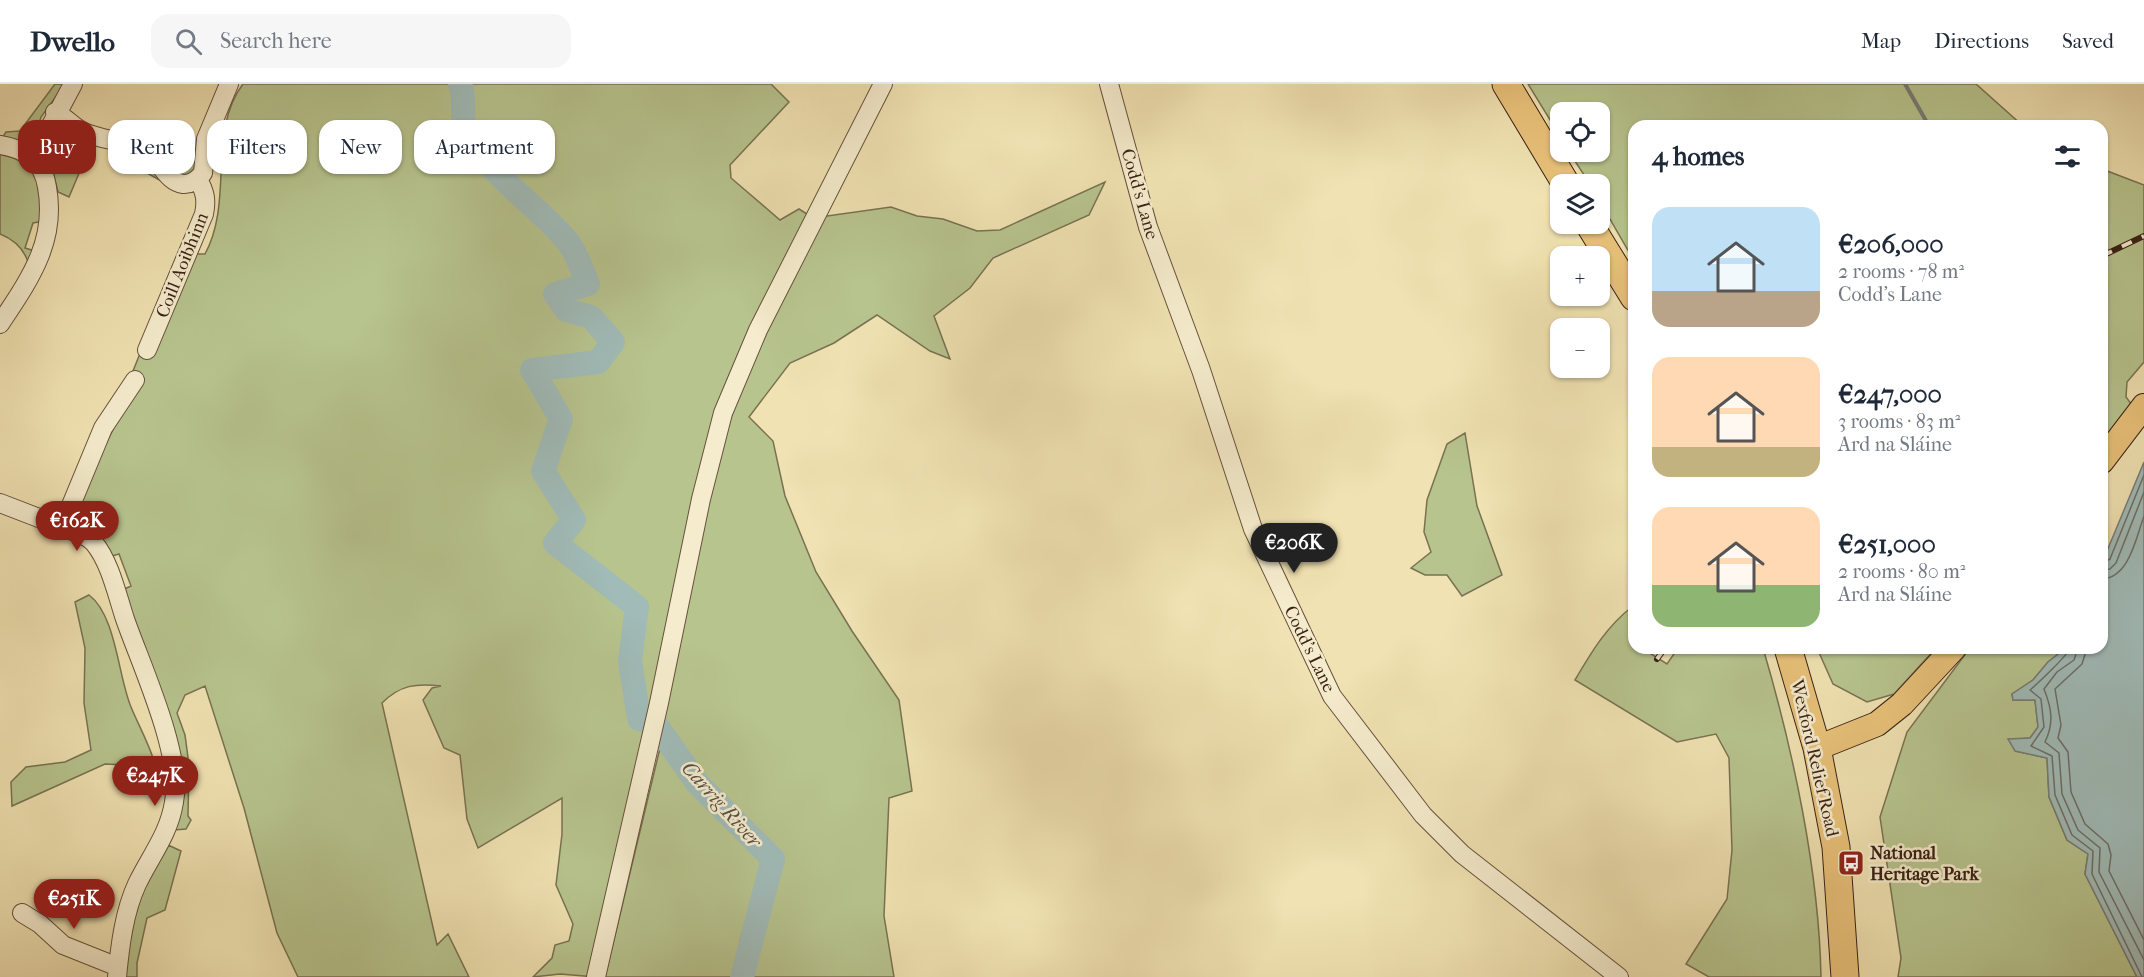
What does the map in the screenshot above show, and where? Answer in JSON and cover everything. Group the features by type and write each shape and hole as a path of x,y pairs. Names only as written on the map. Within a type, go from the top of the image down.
{"highway":[{"path":"1506,84 1560,174"},
{"path":"1595,234 1628,287"},
{"name":"Wexford Relief Road","path":"1790,654 1816,748 1836,847 1845,977"}],"main road":[{"path":"2108,453 2144,406"},
{"path":"1816,748 1877,724 1902,704 1948,654"}],"street":[{"path":"51,120 72,84"},
{"path":"198,179 205,165 206,139 229,84"},
{"path":"596,977 659,703 701,499 723,413 763,320 883,84"},
{"name":"Codd's Lane","path":"1109,84 1148,227 1200,370 1253,529 1332,696 1423,815 1462,854 1619,977"},
{"name":"Coill Aoibhinn","path":"55,112 70,119 82,132 111,138 142,150 174,180 182,184 198,179 205,191 207,202 204,214 147,350"},
{"path":"0,145 18,151"},
{"path":"0,324 38,261 47,237 52,211 44,174"},
{"path":"62,527 103,428 135,380"},
{"path":"0,503 83,535 94,543 109,575 128,628 171,757 175,778 175,799 166,835 136,886 125,921 118,972 63,945 40,924 22,913"}],"green space":[{"path":"55,84 65,84 40,120 28,120"},
{"path":"243,84 771,84 789,102 730,165 731,178 780,220 799,209 813,218 891,207 917,216 943,219 977,231 1000,230 1105,182 1089,215 993,258 970,288 934,316 950,359 930,351 877,315 834,343 790,363 749,417 773,441 785,496 816,572 852,631 899,700 912,791 889,798 884,916 894,977 742,977 773,859 698,784 661,731 596,977 560,974 533,977 552,958 555,945 569,941 573,924 556,885 562,834 562,798 478,848 467,819 460,755 444,748 423,700 432,688 441,686 416,685 402,689 382,703 437,945 448,934 469,977 298,977 277,933 244,808 205,686 185,695 177,713 185,735 189,765 188,816 191,820 186,829 175,830 180,808 122,590 131,586 119,554 109,557 74,519 105,446 143,377 133,371 141,351 196,254 205,254 218,212 221,174 307,174 307,120 227,120 232,103"},
{"path":"1528,84 1976,84 2016,120 1628,120 1628,250 1610,219 1610,174 1583,174 1576,162 1610,162 1610,102 1550,102 1550,120"},
{"path":"18,131 18,142 2,138 6,132"},
{"path":"197,150 197,170 195,171 195,152"},
{"path":"0,151 18,157 18,174 36,174 44,221 33,223 25,248 35,251 29,265 19,246 0,234"},
{"path":"2108,171 2144,185 2144,362 2127,382 2126,397 2132,405 2108,435"},
{"path":"54,174 79,174 69,197 58,192"},
{"path":"149,174 157,174 165,183"},
{"path":"1465,433 1477,506 1502,575 1462,596 1447,575 1425,575 1411,568 1431,552 1424,532 1427,500 1447,444"},
{"path":"89,595 98,604 111,631 131,707 153,758 147,766 105,764 12,806 11,782 26,767 65,762 91,750 84,703 85,648 75,602"},
{"path":"1628,610 1628,654 1651,654 1667,664 1674,654 1765,654 1794,769 1810,853 1821,977 1709,977 1686,964 1727,899 1732,850 1729,758 1716,734 1677,742 1575,680 1594,649"},
{"path":"1820,654 1931,654 1894,694 1867,702 1833,684"},
{"path":"1966,654 2058,654 2033,680 2012,694 2013,700 2035,700 2038,727 2030,738 2009,740 2016,751 2047,758 2049,797 2067,840 2088,854 2085,874 2137,977 1898,977 1901,958 1880,817 1907,732"},
{"path":"660,748 704,800 764,862 740,941 737,977 605,977"},
{"path":"168,845 181,851 165,910 147,918 137,963 137,977 125,977 132,927 142,893"}],"water":[{"path":"2144,462 2144,977 2137,977 2085,874 2088,854 2067,840 2049,797 2047,758 2015,751 2008,739 2030,738 2038,727 2035,700 2013,700 2012,694 2033,680 2048,662 2058,654 2108,654 2108,549"}],"waterway":[{"name":"Carrig River","path":"460,84 463,95 464,124 475,146 500,176 568,242 577,257 588,284 555,294 566,310 591,317 613,342 598,362 532,370 561,419 543,471 574,520 555,543 637,607 630,661 639,719 654,722 698,784 773,859 742,977"},
{"path":"1905,84 1926,120"}],"railway":[{"path":"2108,253 2144,236"},
{"path":"1657,659 1661,654"}],"place":[{"name":"National Heritage Park","path":"1851,863"}]}
